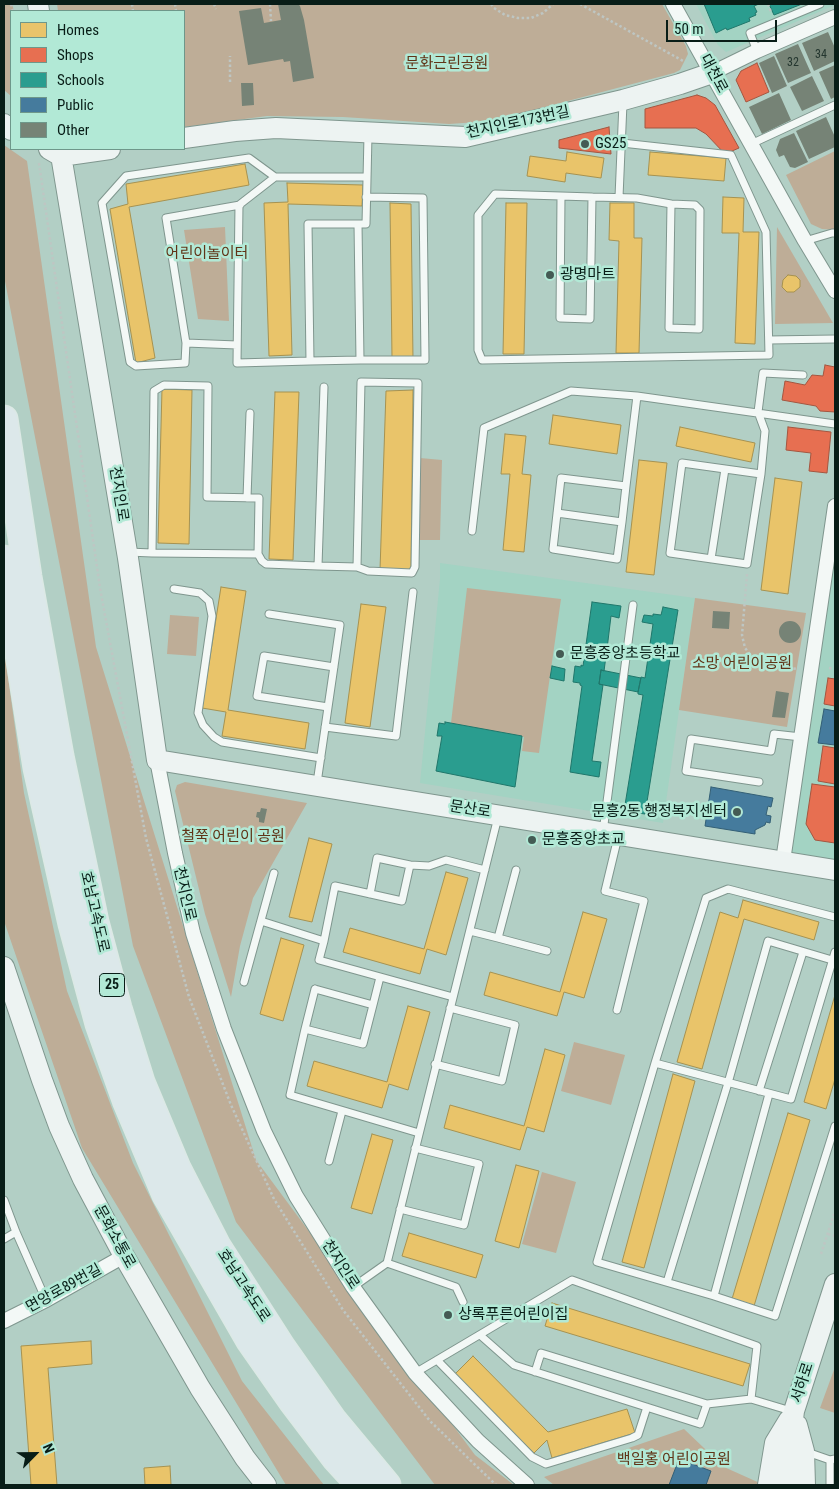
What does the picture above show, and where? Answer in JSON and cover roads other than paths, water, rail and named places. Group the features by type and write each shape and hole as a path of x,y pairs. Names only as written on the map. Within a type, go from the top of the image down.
{"highway":[{"name":"호남고속도로","path":"4,420 28,577 60,756 95,922 118,1008 141,1082 177,1168 217,1246 281,1346 333,1420 387,1485"},
{"name":"호남고속도로","path":"4,559 37,768 72,924 99,1024 126,1100 166,1195 250,1341 336,1459 360,1485"}],"street":[{"name":"대천로","path":"673,4 805,241 835,290"},
{"name":"천지인로173번길","path":"185,138 234,128 276,128 466,137 623,100 680,84 712,73 835,17"},
{"path":"56,151 83,150"},
{"name":"천지인로","path":"56,151 127,552 157,760 193,932 224,1029 264,1131 296,1196 353,1287 415,1374 478,1441 527,1485"},
{"path":"783,861 835,506"},
{"name":"문산로","path":"157,760 835,870"},
{"name":"문화소통로","path":"4,970 59,1126 83,1179 124,1256 200,1388 232,1438 266,1485"},
{"name":"면앙로89번길","path":"4,1322 124,1256"},
{"name":"서하로","path":"785,1485 794,1411 835,1284"},
{"path":"794,1411 804,1451 805,1485"},
{"path":"768,1485 775,1443 794,1411"}],"lane":[{"path":"757,51 750,33 820,4"},
{"path":"619,197 623,100"},
{"path":"751,144 835,105"},
{"path":"310,361 308,224 366,224 368,132"},
{"path":"622,143 731,155 766,232 769,355 482,360 478,350 478,215 495,194 619,197 671,204 695,205 700,210 699,329 669,328 671,204"},
{"path":"274,177 250,158 126,176 102,203 130,362 136,366 185,363 186,343 166,218 240,205 274,177 367,176"},
{"path":"561,196 560,318 590,319 592,197"},
{"path":"240,205 237,363 425,360 423,198 366,197"},
{"path":"358,224 360,360"},
{"path":"805,241 835,233"},
{"path":"769,340 835,340"},
{"path":"186,343 237,345"},
{"path":"760,474 682,463 670,553 747,564 760,474 765,431 758,412 763,373 803,375"},
{"path":"152,552 154,391 164,386 208,386 207,497 259,498 258,554 262,561 266,564 357,567 368,571 412,573 415,567 418,383 361,382 357,567"},
{"path":"318,566 324,387"},
{"path":"472,531 484,428 571,391 637,396 835,424"},
{"path":"626,486 561,478 553,549 617,559 622,522 637,396"},
{"path":"247,498 250,413"},
{"path":"711,559 725,469"},
{"path":"557,513 622,522"},
{"path":"127,552 258,554"},
{"path":"174,590 200,593 209,602 212,616 198,713 203,725 214,737 222,742 321,758"},
{"path":"325,727 396,736 413,592"},
{"path":"617,1010 644,901 605,891 633,605"},
{"path":"269,614 340,625 317,786"},
{"path":"328,707 258,696 259,688 264,656 334,667"},
{"path":"759,782 686,771 691,739 771,751 774,734 801,737"},
{"path":"353,1287 387,1263 498,815"},
{"path":"370,894 377,858 410,865 429,866 446,860 485,870"},
{"path":"410,865 402,901 335,886 319,960 453,997"},
{"path":"498,938 516,870"},
{"path":"244,982 274,874"},
{"path":"835,917 728,889 706,898 655,1063 597,1262 775,1316 835,1126"},
{"path":"261,921 324,941"},
{"path":"470,931 548,951"},
{"path":"667,1282 728,1083 768,941 832,960"},
{"path":"759,1091 802,952"},
{"path":"655,1063 791,1099 835,952"},
{"path":"305,1029 363,1044 380,977"},
{"path":"373,1004 315,990 290,1095 419,1133"},
{"path":"435,1064 502,1081 515,1025 450,1008"},
{"path":"714,1296 769,1094"},
{"path":"329,1161 342,1110"},
{"path":"400,1209 464,1225 479,1164 416,1148"},
{"path":"4,1200 46,1300"},
{"path":"4,1239 16,1232"},
{"path":"387,1263 456,1287 463,1302"},
{"path":"415,1374 572,1280 757,1346 751,1399"},
{"path":"480,1335 514,1365 700,1424 707,1404"},
{"path":"535,1372 541,1353 707,1404 751,1399 794,1411"},
{"path":"437,1360 532,1457 546,1464 632,1438 638,1434 647,1407"},
{"path":"804,1451 833,1460 830,1485"}],"place":[{"name":"GS25","path":"585,144"},
{"name":"광명마트","path":"550,275"},
{"name":"문흥중앙초등학교","path":"560,654"},
{"name":"문흥2동 행정복지센터","path":"737,812"},
{"name":"문흥중앙초교","path":"532,840"},
{"name":"상록푸른어린이집","path":"448,1315"}],"park label":[{"name":"문화근린공원","path":"447,64"},
{"name":"어린이놀이터","path":"207,254"},
{"name":"소망 어린이공원","path":"742,664"},
{"name":"철쭉 어린이 공원","path":"233,837"},
{"name":"백일홍 어린이공원","path":"674,1460"}]}
